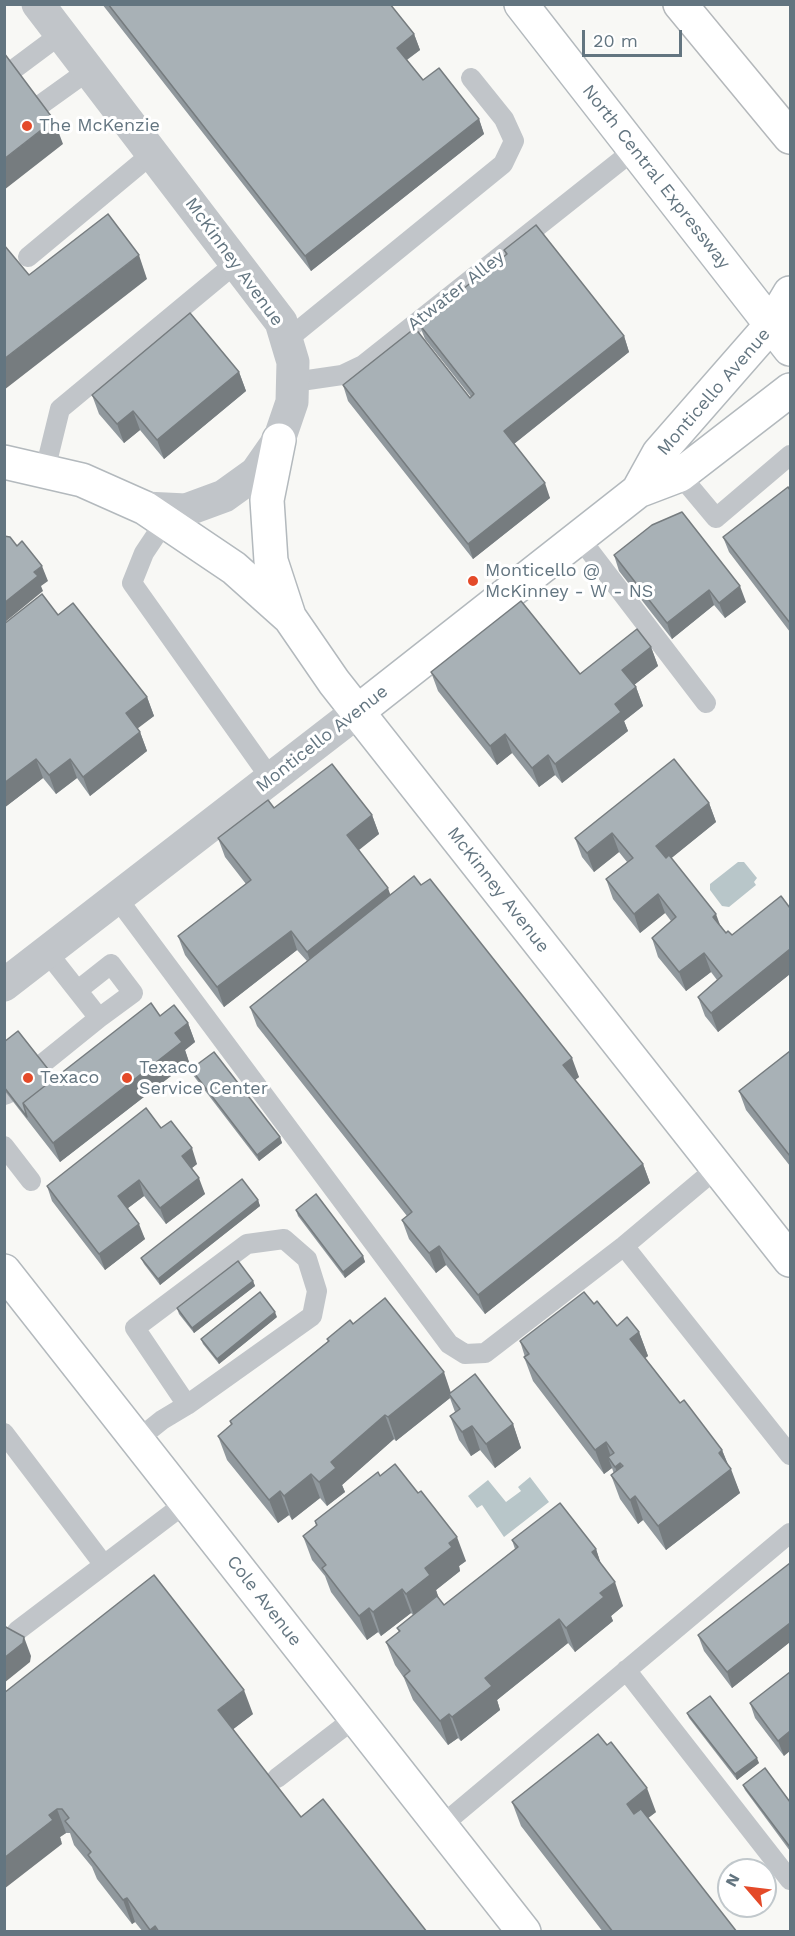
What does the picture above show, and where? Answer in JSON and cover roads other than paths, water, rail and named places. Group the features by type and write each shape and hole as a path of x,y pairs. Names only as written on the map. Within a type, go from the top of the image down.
{"main road":[{"name":"North Central Expressway","path":"521,4 781,337"},
{"path":"680,4 790,137"},
{"name":"Monticello Avenue","path":"638,491 659,453 781,337 790,293"},
{"name":"Monticello Avenue","path":"357,712 638,491 680,475 790,390"},
{"path":"279,440 267,500 271,561 290,618"},
{"path":"4,462 82,480 167,522"},
{"name":"McKinney Avenue","path":"167,522 234,568 290,618 357,712 790,1260"},
{"name":"Cole Avenue","path":"6,1276 187,1502 524,1932"}],"street":[{"name":"McKinney Avenue","path":"38,4 281,322 288,339 294,382 292,402 279,440 256,474 224,496 186,510 167,522"},
{"name":"Monticello Avenue","path":"4,985 357,712"}],"lane":[{"path":"10,72 61,34"},
{"path":"36,108 89,70"},
{"path":"288,339 393,256 503,164 514,141 504,119 471,78"},
{"name":"Atwater Alley","path":"294,382 342,375 363,365 634,150"},
{"path":"28,257 153,153"},
{"path":"45,470 60,409 236,264"},
{"path":"680,475 716,518 790,455"},
{"path":"167,522 144,553 132,583 271,779"},
{"path":"579,537 706,703"},
{"path":"117,898 449,1344 465,1354 485,1353 624,1246 718,1167"},
{"path":"47,952 99,1018"},
{"path":"42,1065 133,993 111,964 78,990"},
{"path":"4,1146 31,1181"},
{"path":"137,1440 187,1405 312,1316 317,1291 307,1259 284,1239 247,1244 135,1328 187,1405"},
{"path":"624,1246 790,1455"},
{"path":"4,1432 104,1565"},
{"path":"17,1631 187,1502"},
{"path":"441,1826 790,1533"},
{"path":"627,1670 790,1880"},
{"path":"277,1779 354,1718"}],"place":[{"name":"The McKenzie","path":"27,126"},
{"name":"Monticello @ McKinney - W - NS","path":"473,581"},
{"name":"Texaco","path":"28,1078"},
{"name":"Texaco Service Center","path":"127,1078"}]}
